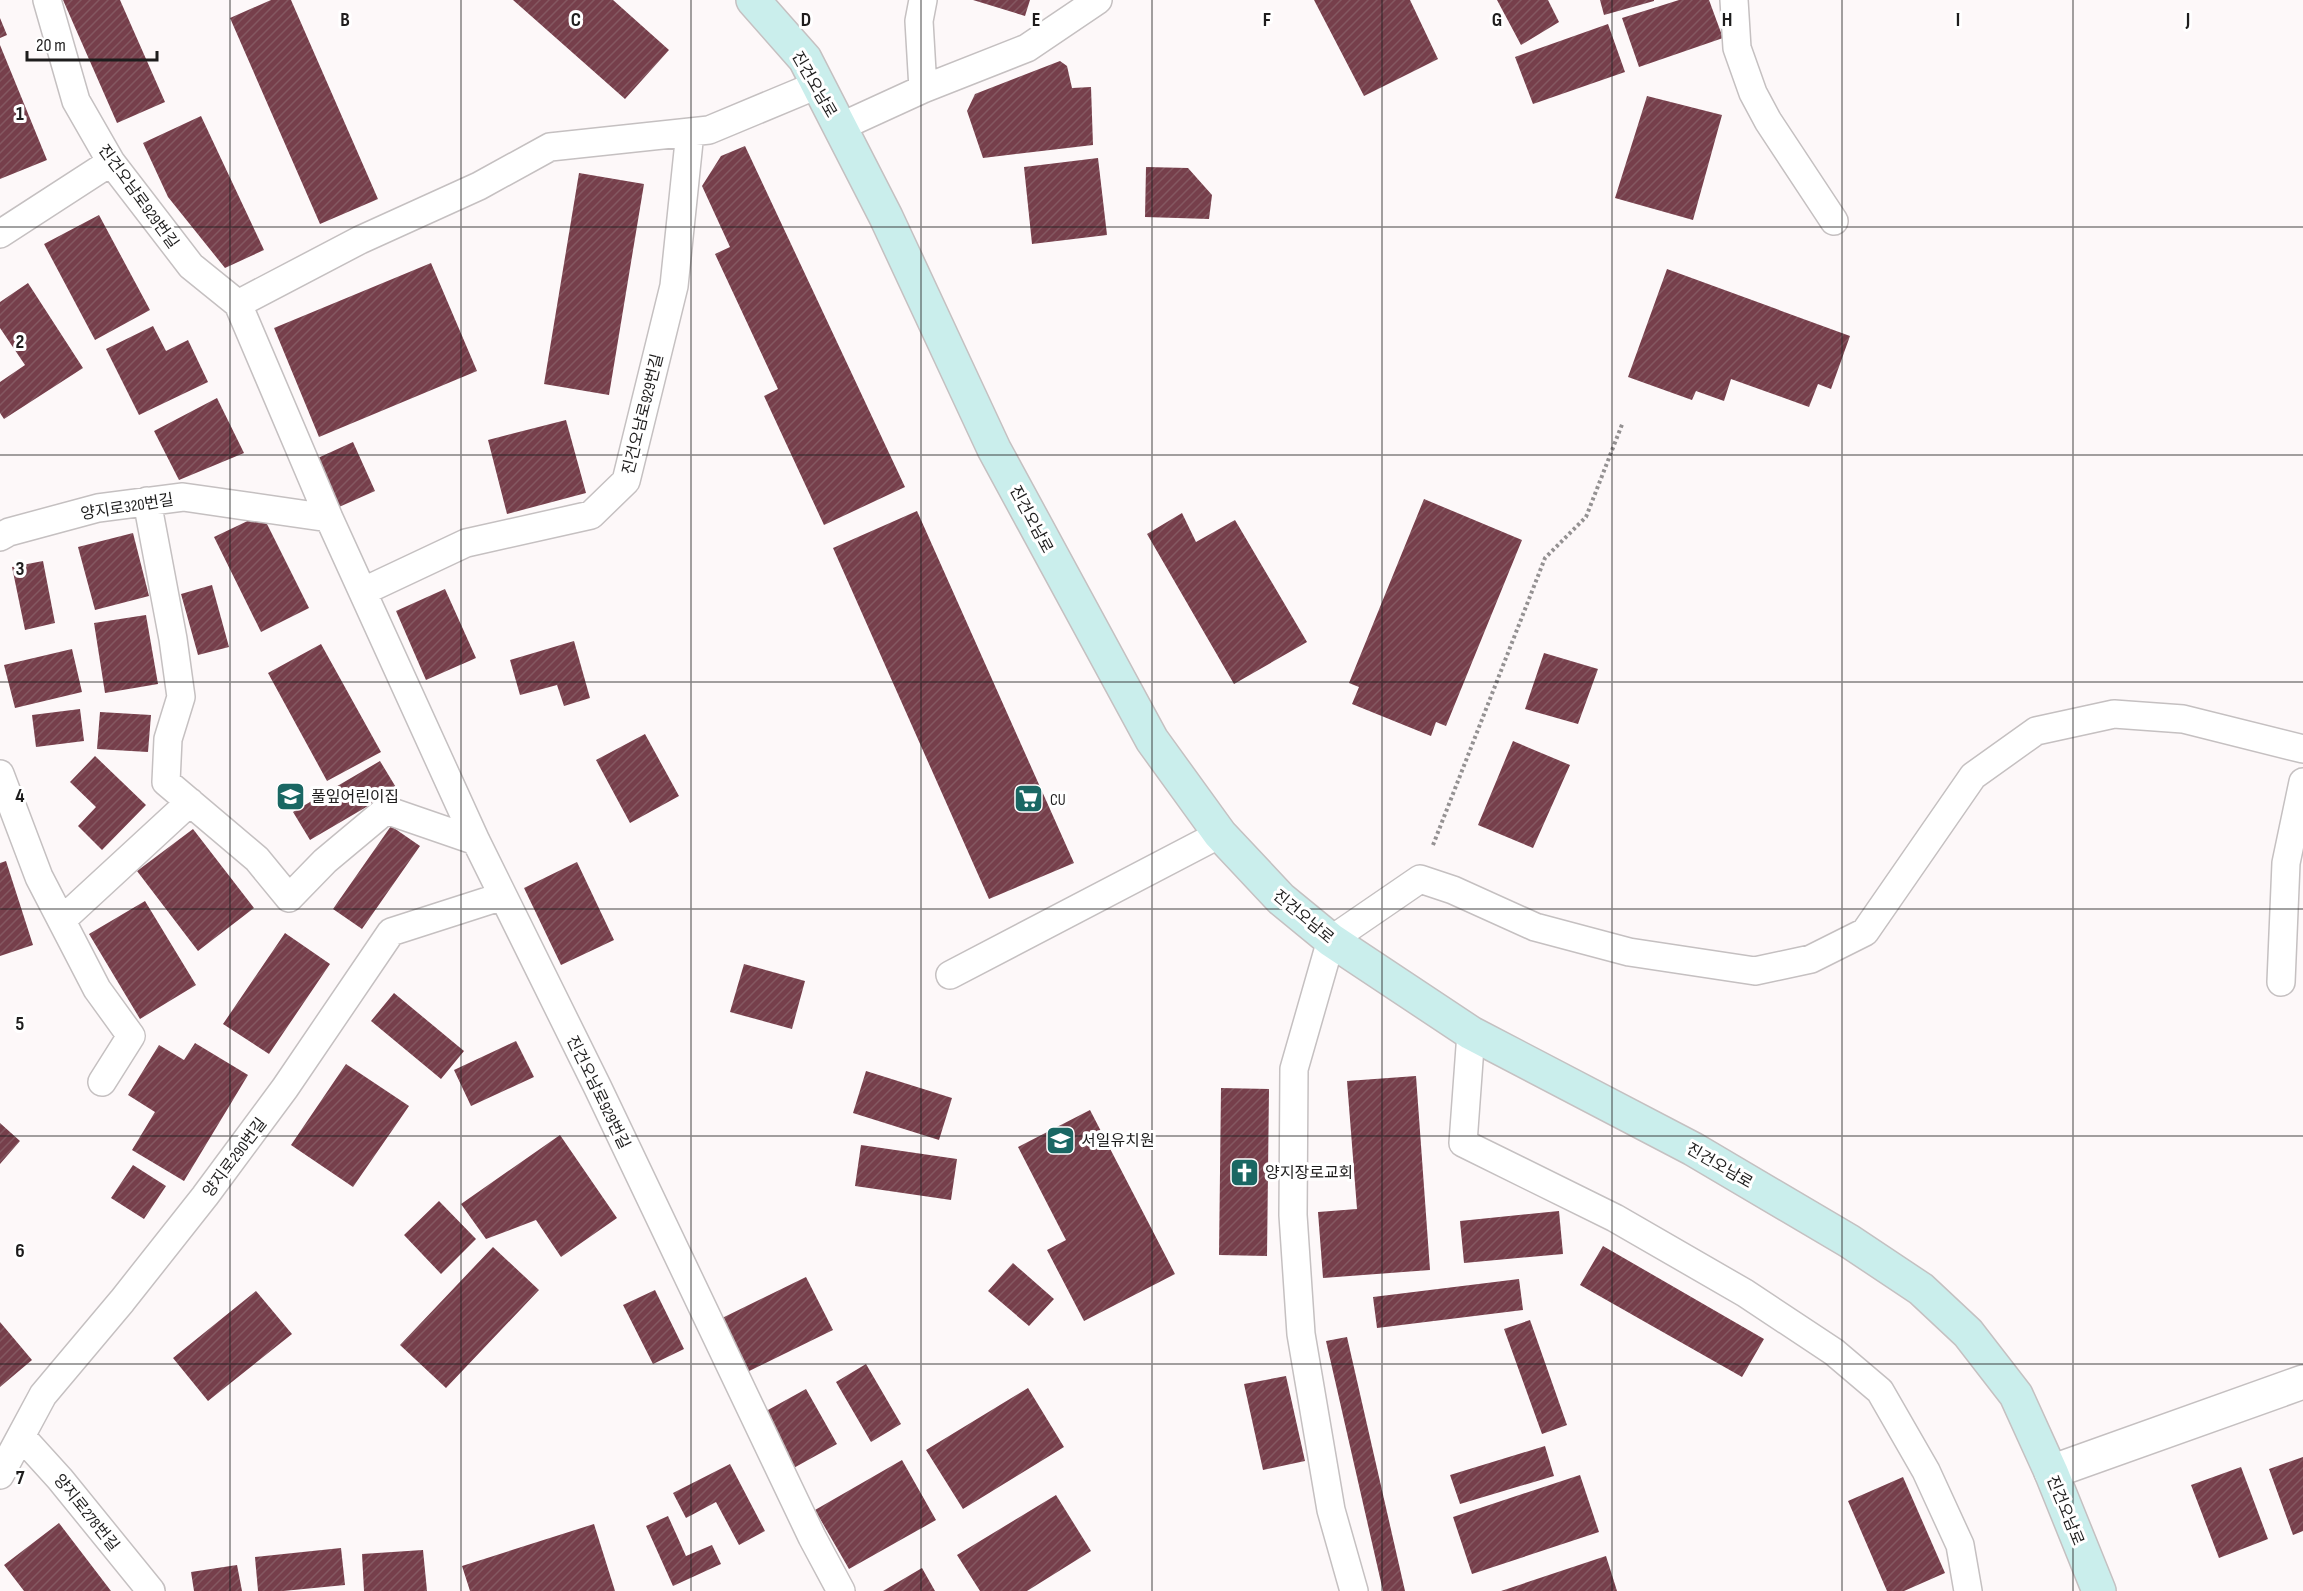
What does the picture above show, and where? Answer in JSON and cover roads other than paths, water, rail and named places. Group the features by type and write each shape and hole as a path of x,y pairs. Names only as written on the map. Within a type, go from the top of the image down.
{"main road":[{"name":"진건오남로","path":"753,0 805,60 886,217 994,449 1152,740 1220,834 1281,900 1331,940 1472,1033 1694,1149 1849,1241 1921,1289 1968,1333 2016,1395 2051,1472 2099,1591"}],"street":[{"path":"2051,1472 2303,1382"}],"lane":[{"name":"진건오남로929번길","path":"47,0 76,101 111,162 191,266 238,304 329,518 476,841 598,1088 812,1538 841,1591"},
{"path":"923,0 920,21 923,90"},
{"path":"840,127 1027,48 1098,0"},
{"path":"1734,0 1737,48 1753,93 1768,121 1834,221"},
{"path":"238,304 360,240 479,186 550,147 709,129 817,85"},
{"name":"진건오남로929번길","path":"364,591 466,543 591,515 626,481 674,285 690,132"},
{"path":"0,234 111,162"},
{"name":"양지로320번길","path":"0,537 9,532 98,508 183,497 329,518"},
{"path":"147,501 173,639 181,697 168,739 166,782 257,859 288,898 326,861 386,810 476,841"},
{"path":"1354,1591 1330,1510 1301,1334 1293,1215 1294,1069 1331,940 1419,879 1453,890 1535,927 1629,952 1755,970 1811,959 1864,932 1973,776 2036,731 2114,714 2183,718 2303,750"},
{"path":"0,774 39,877 97,989 131,1035 102,1082"},
{"path":"2281,982 2286,863 2303,782"},
{"path":"62,920 190,802"},
{"path":"950,975 1220,834"},
{"name":"양지로290번길","path":"1,1472 43,1395 199,1204 285,1089 391,932 503,896"},
{"path":"1472,1033 1463,1143 1615,1218 1745,1293 1834,1352 1880,1391 1926,1471 1960,1545 1968,1591"},
{"name":"양지로278번길","path":"21,1436 60,1479 151,1591"}],"place":[{"name":"풀잎어린이집","path":"290,796"},
{"name":"CU","path":"1029,799"},
{"name":"서일유치원","path":"1060,1140"},
{"name":"양지장로교회","path":"1244,1172"}]}
